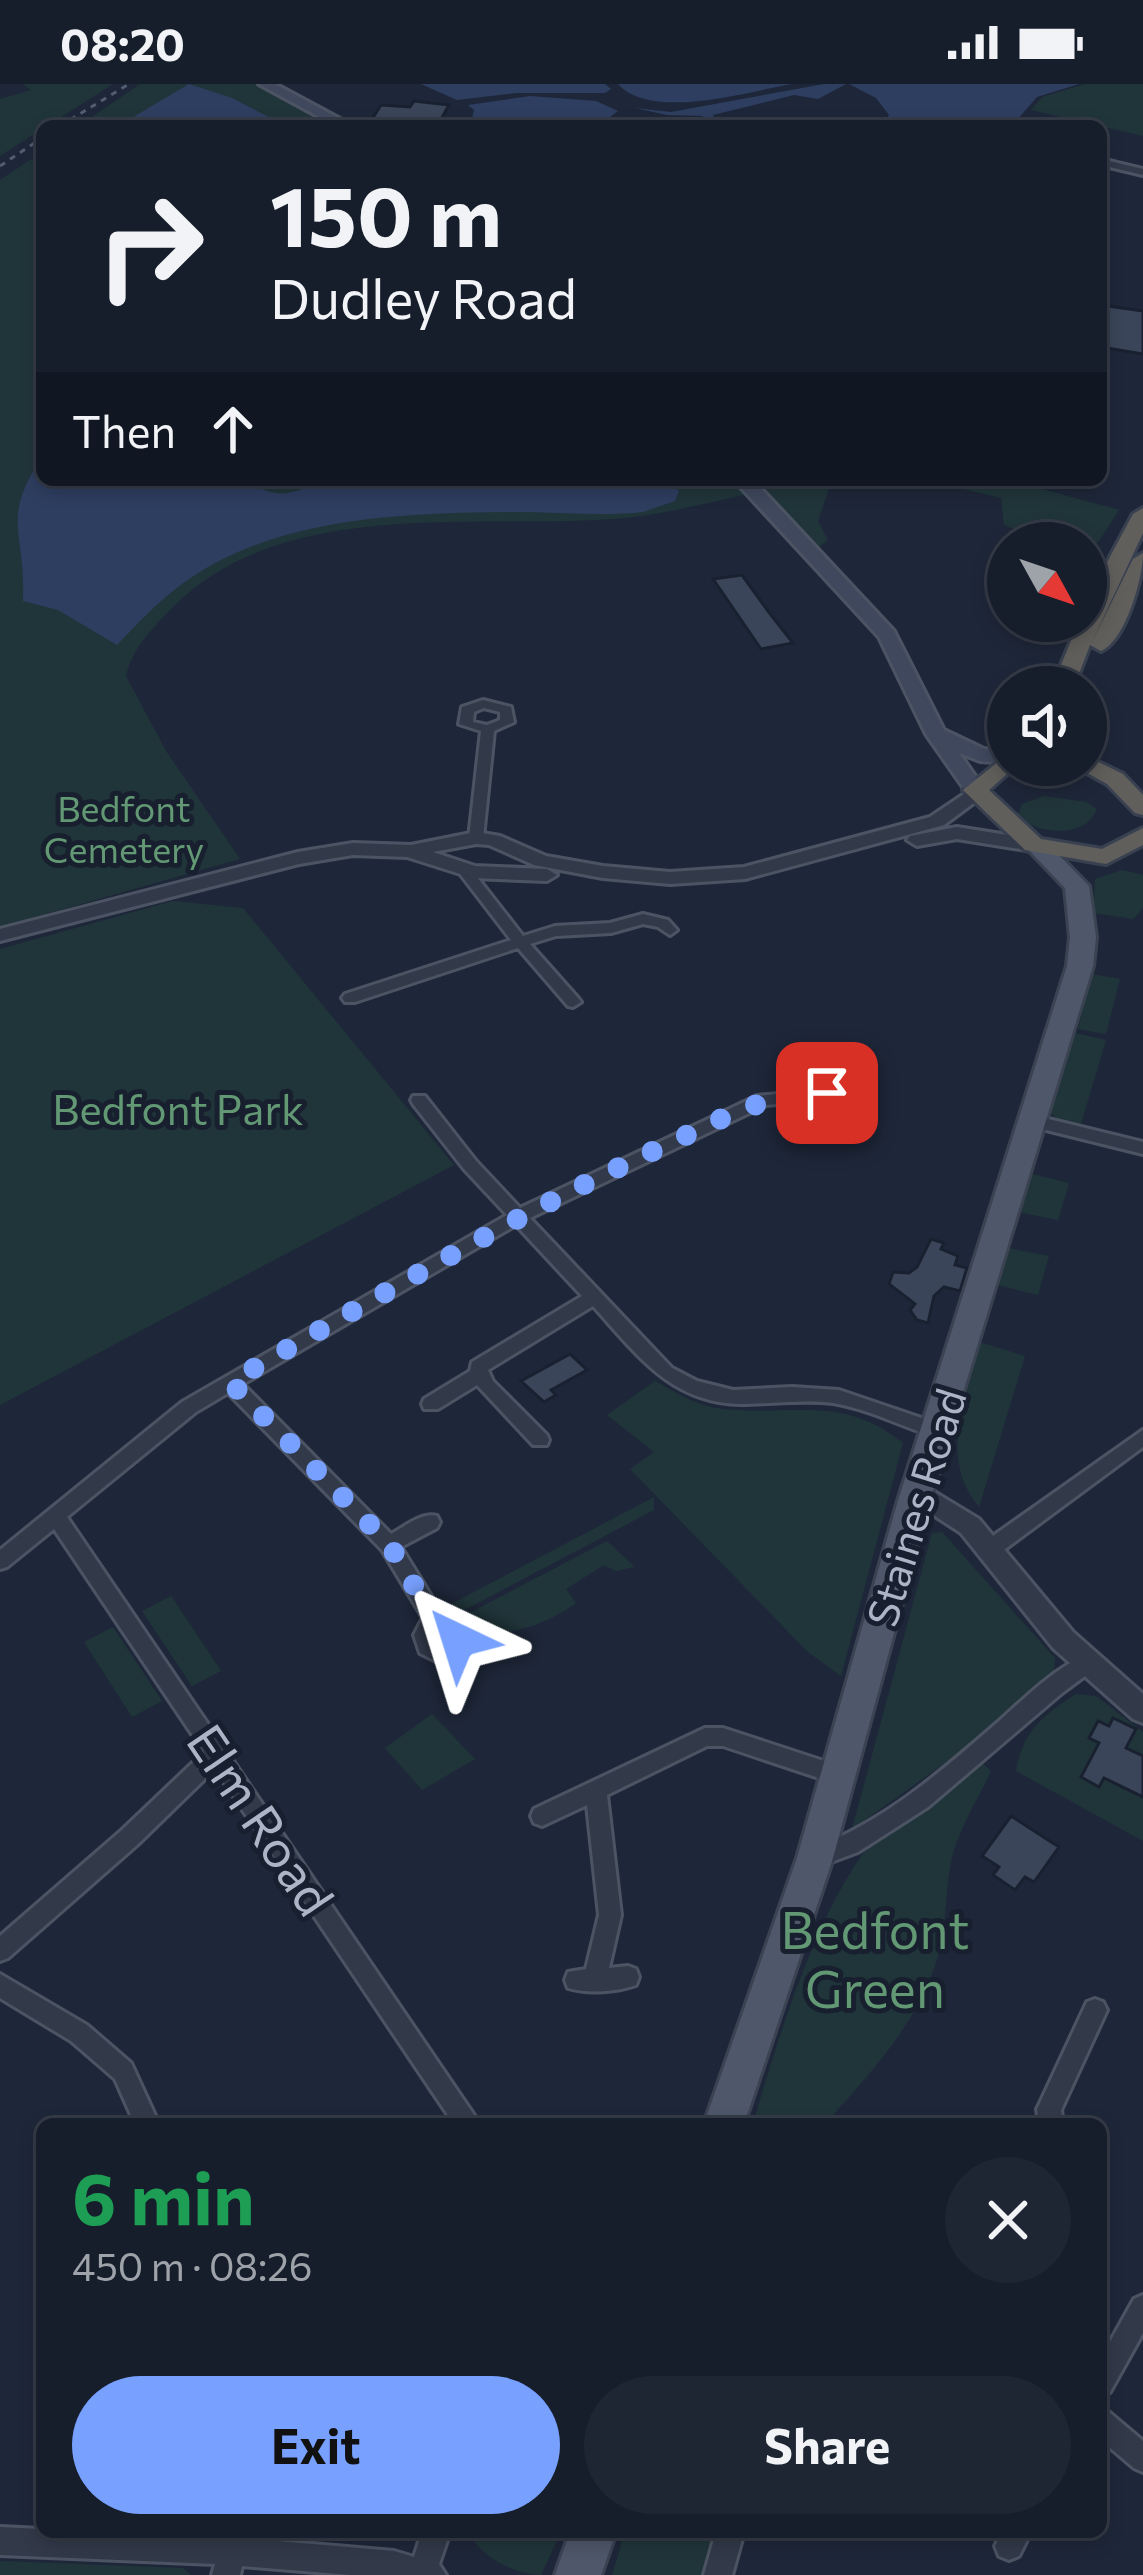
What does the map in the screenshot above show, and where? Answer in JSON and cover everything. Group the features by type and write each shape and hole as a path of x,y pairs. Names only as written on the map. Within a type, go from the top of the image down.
{"highway":[{"path":"1071,666 1100,594 1143,514"},
{"path":"1095,666 1143,559"},
{"path":"1107,774 1143,808"},
{"path":"987,779 975,791 1035,846 1143,863"},
{"path":"1108,857 1143,835"}],"main road":[{"path":"266,84 335,120"},
{"path":"749,486 887,635 936,734 975,791"},
{"path":"936,734 987,757"},
{"path":"1035,846 1077,886 1108,857"},
{"name":"Staines Road","path":"726,2118 815,1858 918,1492 1080,966 1083,937 1077,886"},
{"path":"578,2575 591,2538"}],"street":[{"path":"1107,163 1143,172"},
{"path":"488,729 466,842 450,858 572,1002"},
{"path":"0,935 298,858 352,849 411,851 493,840 541,861 603,872 670,878 745,874 937,821 975,791"},
{"path":"411,851 461,869 663,890 726,888 804,872 938,834 1035,846"},
{"path":"484,893 493,870 505,863 507,850"},
{"path":"350,998 555,931 611,928 643,919 663,923 670,930"},
{"path":"0,1561 176,1418 230,1382 518,1216 763,1100 843,1094"},
{"path":"419,1100 594,1297 666,1372 691,1389 749,1400 838,1397 938,1432"},
{"path":"1032,1120 1143,1148"},
{"path":"431,1404 478,1375 483,1360 594,1297"},
{"path":"478,1375 540,1440"},
{"path":"230,1382 389,1544 436,1622"},
{"path":"990,1550 1143,1437"},
{"path":"918,1492 945,1506 990,1550 1086,1664 1143,1711"},
{"name":"Elm Road","path":"56,1515 464,2118"},
{"path":"389,1544 430,1522"},
{"path":"815,1858 844,1851 857,1842 1086,1664"},
{"path":"542,1816 705,1737 723,1737 840,1776"},
{"path":"0,1950 217,1754"},
{"path":"596,1790 610,1916 585,1980 628,1977"},
{"path":"0,1985 79,2033 123,2072 144,2118"},
{"path":"1050,2118 1048,2109 1094,2009"},
{"path":"1107,2372 1143,2308"},
{"path":"1107,2427 1143,2459"},
{"path":"0,2541 88,2538 229,2563 428,2573 435,2538"},
{"path":"718,2575 728,2538"}],"green space":[{"path":"22,84 113,84 56,120 36,120 36,133 0,156 0,99 31,90"},
{"path":"140,84 260,84 327,120 88,120"},
{"path":"1085,84 1143,84 1143,136 1107,128 1107,120 1074,120 1031,110 1042,97"},
{"name":"Bedfont Cemetery","path":"36,156 36,486 741,486 750,494 625,518 386,525 326,533 269,548 217,572 150,632 126,676 166,751 240,859 0,927 0,180"},
{"path":"754,486 830,486 818,521 828,540 818,548"},
{"path":"954,486 1032,486 1119,510 1107,528 1107,522 1004,522 1001,498"},
{"path":"1044,796 1086,802 1097,809 1082,826 1061,831 1017,818 1022,804"},
{"path":"1122,870 1143,875 1143,908 1133,919 1093,913 1095,879"},
{"name":"Bedfont Park","path":"173,901 243,908 454,1165 0,1405 0,949"},
{"path":"1092,974 1120,979 1106,1034 1078,1029"},
{"path":"1075,1033 1106,1040 1081,1124 1058,1119 1048,1111"},
{"path":"1032,1174 1069,1183 1058,1220 1019,1212"},
{"path":"1008,1248 1049,1256 1038,1295 997,1285"},
{"path":"979,1342 1025,1356 979,1507 960,1469 958,1448 962,1406"},
{"path":"655,1381 715,1408 817,1410 859,1418 903,1443 841,1676 808,1652 630,1469 654,1452 607,1415"},
{"path":"654,1497 654,1510 453,1616 438,1611"},
{"name":"Bedfont Green","path":"942,1532 1055,1658 1054,1672 983,1736 852,1829 932,1533"},
{"path":"607,1541 635,1567 616,1571 604,1565 566,1589 576,1603 551,1618 513,1631 471,1637 458,1619"},
{"path":"171,1596 221,1671 192,1686 142,1611"},
{"path":"113,1627 162,1701 132,1717 84,1642"},
{"path":"1076,1694 1096,1696 1143,1732 1143,1841 1016,1771 1036,1726"},
{"path":"432,1714 475,1759 422,1790 385,1748"},
{"name":"Bedfont Green","path":"982,1763 991,1771 955,1847 938,1956 905,2025 830,2118 755,2118 819,1934 856,1864 898,1817"},
{"path":"558,2538 541,2575 499,2562 474,2541"},
{"path":"623,2538 718,2538 708,2575 612,2575"},
{"path":"0,2561 183,2568 191,2575 0,2575"}],"water":[{"path":"189,84 232,98 274,120 134,120"},
{"path":"421,84 605,84 611,89 457,100"},
{"path":"618,84 792,84 675,102 633,95"},
{"path":"846,84 818,99 794,95 713,115 715,120 635,108 671,112"},
{"path":"849,84 1079,84 1037,97 1017,120 886,120 889,115 876,98"},
{"path":"530,96 596,101 618,111 610,117 614,120 472,120 474,110 468,105"},
{"path":"36,467 36,486 258,486 277,493 306,486 674,486 679,491 675,501 643,512 425,514 302,531 226,557 192,577 117,645 58,610 23,601 18,511"}],"building":[{"path":"414,101 449,105 441,120 372,120 381,105 410,107"},
{"path":"1107,306 1143,311 1143,354 1107,348"},
{"path":"742,575 793,643 761,649 713,579"},
{"path":"931,1239 958,1256 955,1265 967,1268 960,1291 944,1287 934,1296 928,1323 917,1320 910,1310 915,1304 889,1284 893,1272 909,1273 917,1267"},
{"path":"570,1354 587,1370 551,1390 556,1395 544,1402 521,1381"},
{"path":"1113,1718 1136,1729 1126,1748 1143,1756 1143,1797 1104,1778 1099,1787 1081,1777 1099,1743 1089,1738 1098,1721 1109,1726"},
{"path":"1011,1816 1059,1847 1034,1882 1025,1877 1015,1890 993,1875 999,1867 982,1856"}],"railway":[{"path":"70,120 129,84"},
{"path":"0,166 36,142"}],"route":[{"path":"458,1640 453,1626 436,1622 389,1544 230,1382 518,1216 602,1174 763,1100 827,1093"}]}
